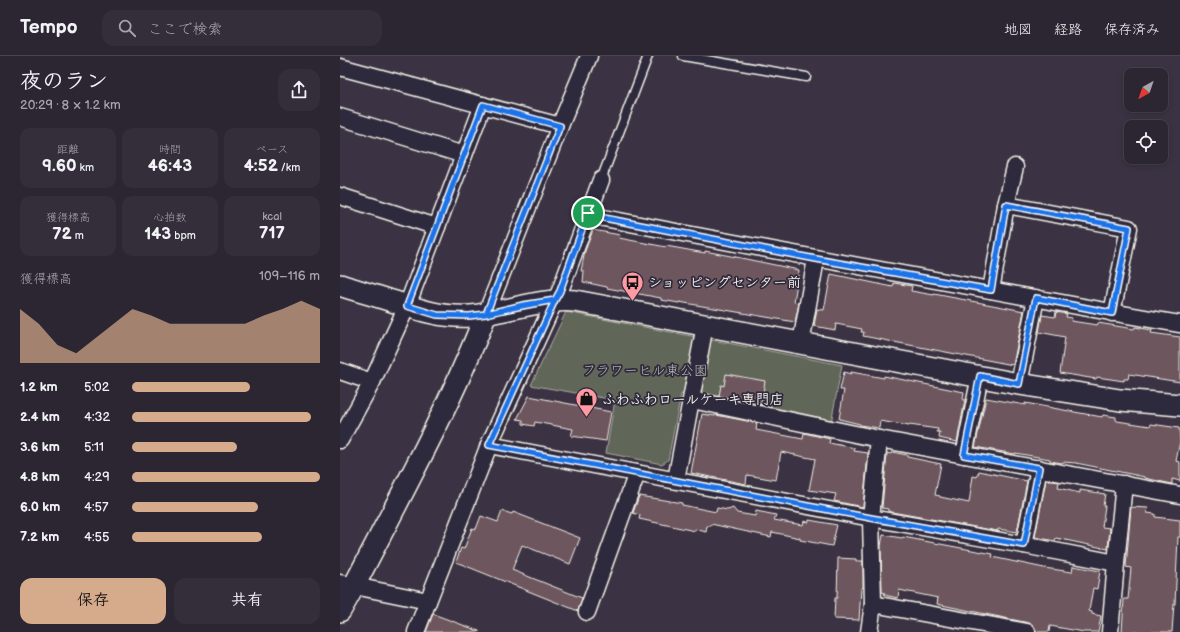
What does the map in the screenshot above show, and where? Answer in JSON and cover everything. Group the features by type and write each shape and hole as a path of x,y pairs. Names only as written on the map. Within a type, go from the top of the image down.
{"street":[{"path":"340,611 347,585 448,404 468,359 589,56"},
{"path":"340,67 560,126"},
{"path":"340,440 372,382 407,306 483,105"},
{"path":"340,117 464,155"},
{"path":"991,290 1006,205 1015,167"},
{"path":"416,632 489,445 560,291 601,180"},
{"path":"340,196 437,227"},
{"path":"1006,205 1129,228 1112,313"},
{"path":"588,213 604,218 816,259 1180,324"},
{"path":"801,343 816,259"},
{"path":"340,285 437,315 455,316 486,314 523,305 555,300 575,301 1019,384 1106,398 1180,405"},
{"path":"1019,384 1036,298"},
{"path":"676,480 705,325"},
{"path":"340,371 372,382"},
{"path":"964,455 980,376"},
{"path":"692,400 880,439 1180,495"},
{"path":"869,632 873,604 871,518 880,439"},
{"path":"489,445 1116,563"},
{"path":"1024,545 1039,468"},
{"path":"587,612 637,473"},
{"path":"1110,632 1124,484"},
{"path":"347,585 428,601"},
{"path":"873,604 1027,632"}],"lane":[{"path":"601,180 648,56"},
{"path":"683,56 806,77"}],"green space":[{"name":"フラワーヒル東公園","path":"566,312 842,365 831,423 681,394 668,460 662,464 606,453 615,400 531,385"}],"building":[{"path":"593,230 620,235 619,238 705,253 705,251 799,270 794,302 799,303 795,322 661,300 661,298 583,282 584,271 581,271 585,251"},
{"path":"831,274 893,287 894,283 912,286 911,291 1024,311 1013,365 863,336 864,332 861,332 862,329 836,324 835,330 814,326 817,309 824,310"},
{"path":"1056,312 1067,314 1066,317 1072,318 1071,321 1097,325 1098,323 1134,329 1135,327 1152,330 1151,333 1180,337 1180,382 1129,374 1128,379 1124,379 1124,381 1097,377 1096,379 1060,373 1065,337 1039,332 1042,315 1055,317"},
{"path":"844,372 884,378 884,376 964,392 963,399 965,400 957,442 939,438 940,432 937,432 938,429 880,421 879,428 860,425 839,419 844,390 840,390"},
{"path":"726,374 765,381 761,405 719,396 721,385 724,386"},
{"path":"529,396 611,412 606,441 571,436 573,429 535,422 534,426 523,424 523,420 517,419"},
{"path":"986,398 1025,405 1025,403 1102,417 1103,415 1116,417 1117,421 1150,426 1151,424 1179,428 1180,441 1176,461 1180,462 1180,481 1172,479 1172,484 1076,463 1062,463 1050,461 1050,459 975,447"},
{"path":"702,414 716,415 757,423 756,430 803,439 804,433 830,439 829,443 855,448 854,451 868,453 863,507 834,501 836,494 809,490 815,459 781,452 776,480 747,475 746,484 691,473"},
{"path":"892,452 907,455 907,457 941,464 935,495 940,497 969,503 973,476 977,477 979,471 1027,481 1017,532 998,529 997,531 892,512 888,511 888,509 882,508 887,453 891,454"},
{"path":"1046,480 1059,482 1058,488 1080,493 1080,490 1105,494 1102,527 1110,528 1108,549 1056,538 1055,541 1035,537"},
{"path":"639,496 682,503 682,505 716,512 717,508 728,510 733,508 737,513 755,516 756,511 776,515 774,520 803,525 804,521 809,522 809,520 837,525 832,546 800,540 800,538 772,532 771,537 711,524 711,526 707,526 706,532 695,529 695,531 639,519 640,515 633,513"},
{"path":"1131,507 1148,508 1147,513 1155,514 1155,517 1180,520 1180,537 1178,537 1175,604 1172,632 1122,632 1124,599 1128,599 1131,568 1126,567"},
{"path":"502,511 512,514 513,512 580,538 570,564 522,545 512,570 582,598 578,611 456,562 461,548 464,549 472,528 476,529 481,516 498,522"},
{"path":"883,535 903,537 993,554 992,557 1044,568 1072,572 1073,566 1100,571 1097,589 1093,588 1089,611 1092,612 1092,614 1101,616 1098,632 1084,632 1050,626 1049,632 1036,632 1033,625 1029,623 937,604 938,598 899,590 898,598 884,595 885,593 882,592 881,546"},
{"path":"838,558 863,561 863,588 861,588 859,620 834,619 835,598 837,598"},
{"path":"433,614 479,631 479,632 426,632"}],"place":[{"name":"ショッピングセンター前","path":"633,302"},
{"name":"ふわふわロールケーキ専門店","path":"586,418"}],"route":[{"path":"588,213 560,291 555,300 523,305 486,314 469,316 437,315 407,306 483,105 560,126 486,314 523,305 545,302 555,300 489,445 871,518 1024,545 1039,468 964,455 980,376 1019,384 1036,298 1112,313 1129,228 1006,205 991,290 816,259 604,218 588,213"}]}
